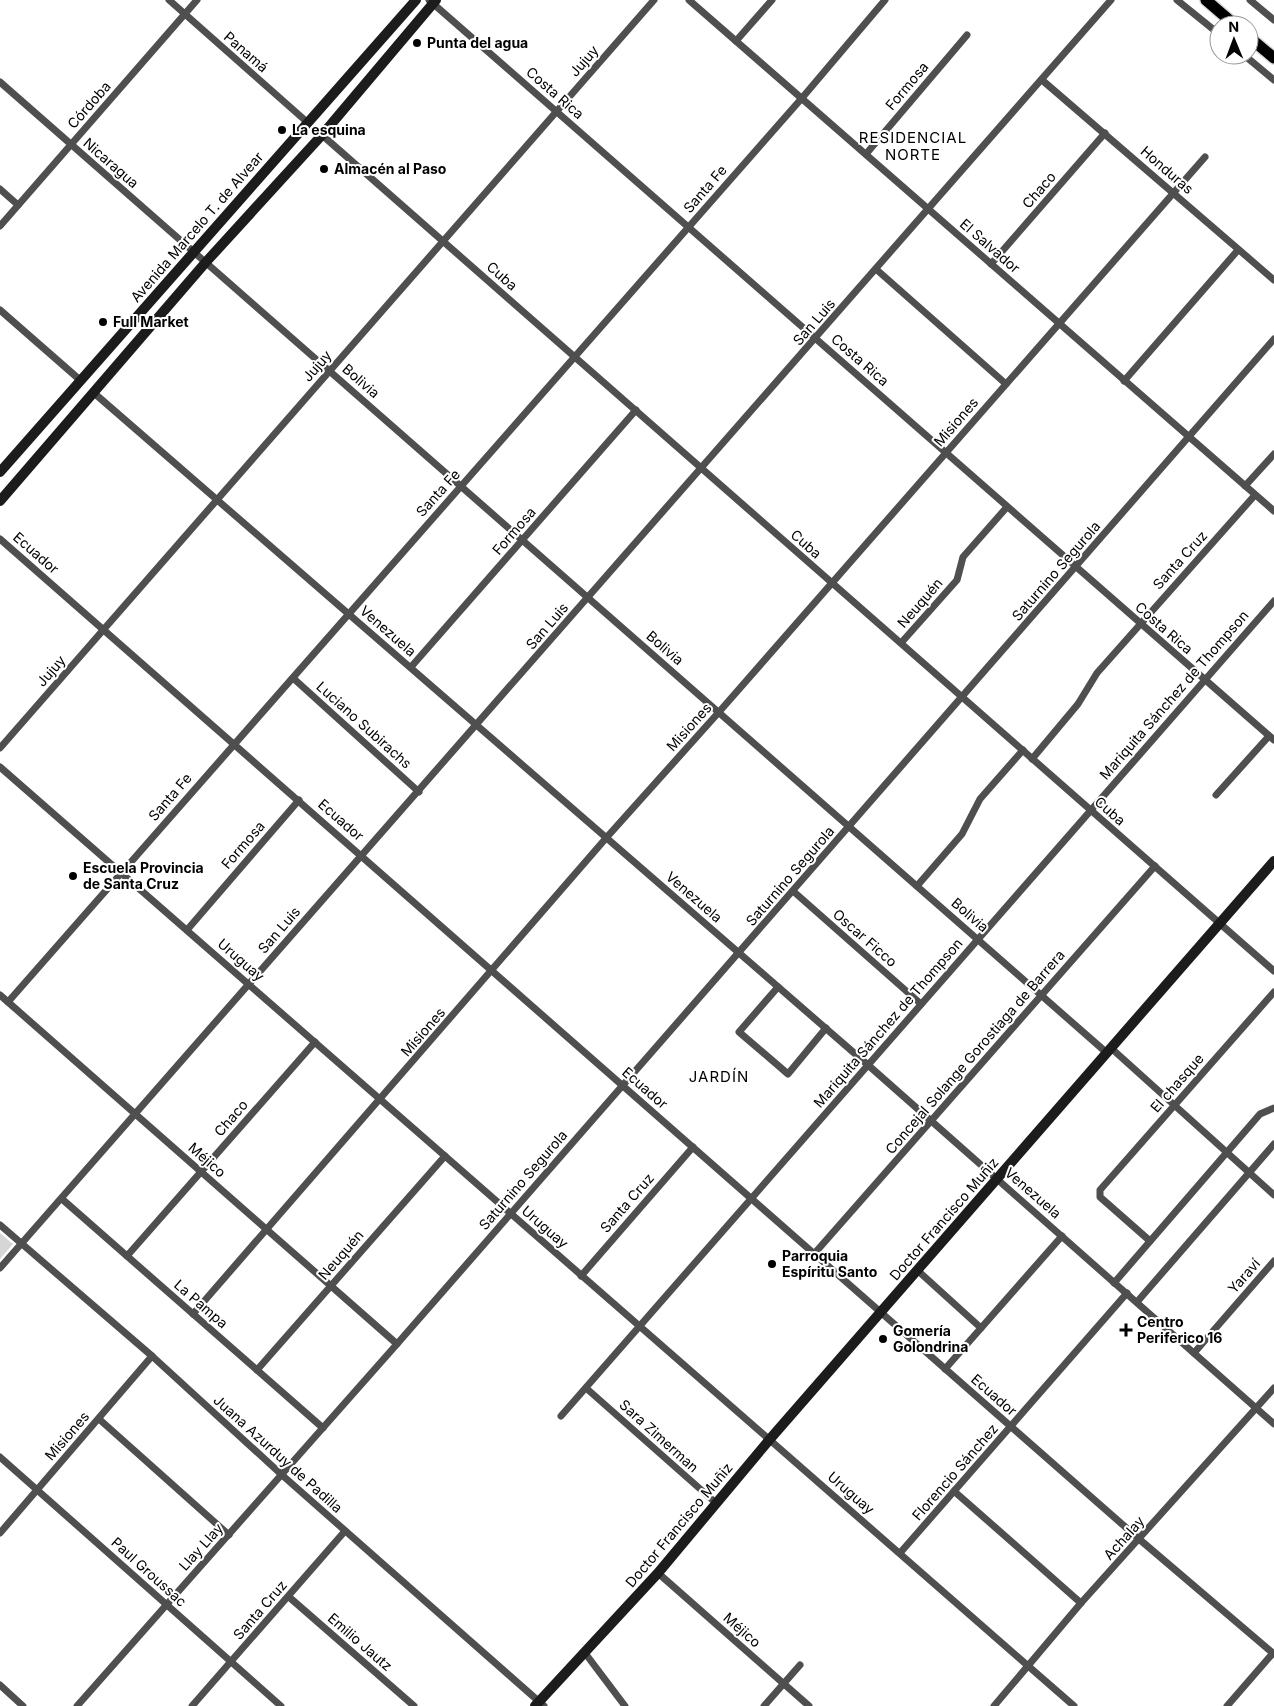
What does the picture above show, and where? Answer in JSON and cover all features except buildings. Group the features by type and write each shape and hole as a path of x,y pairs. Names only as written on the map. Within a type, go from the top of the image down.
{"highway":[{"path":"1206,0 1223,15"},
{"path":"1259,45 1274,58"}],"main road":[{"name":"Avenida Marcelo T. de Alvear","path":"0,472 416,0"},
{"path":"0,501 206,262 322,135 433,1"},
{"name":"Doctor Francisco Muñiz","path":"540,1704 658,1573 716,1502 880,1312 1274,862"}],"street":[{"name":"Panamá","path":"168,0 307,122"},
{"name":"Córdoba","path":"0,226 197,0"},
{"name":"Jujuy","path":"0,748 654,0"},
{"name":"El Salvador","path":"689,0 1274,512"},
{"path":"736,41 772,0"},
{"name":"Santa Fe","path":"8,1002 234,742 293,678 348,613 802,98 885,0"},
{"name":"San Luis","path":"0,1268 877,270 1111,0"},
{"path":"1177,0 1209,26"},
{"path":"1250,0 1274,20"},
{"name":"Costa Rica","path":"433,1 1271,738"},
{"name":"Formosa","path":"866,154 967,34"},
{"path":"1256,65 1274,80"},
{"name":"Honduras","path":"1042,80 1274,280"},
{"name":"Nicaragua","path":"0,82 206,262"},
{"name":"Chaco","path":"991,264 1105,133"},
{"name":"Cuba","path":"322,135 1274,971"},
{"name":"Misiones","path":"193,1314 381,1100 607,837 719,712 1205,157"},
{"path":"0,189 18,205"},
{"path":"1124,380 1238,250"},
{"name":"Bolivia","path":"206,262 917,886 1042,995 1174,1105 1274,1195"},
{"path":"877,270 1006,384"},
{"path":"0,310 80,380"},
{"name":"Saturnino Segurola","path":"323,1428 1274,339"},
{"name":"Venezuela","path":"94,393 826,1028 1274,1424"},
{"name":"Formosa","path":"411,667 636,410"},
{"path":"1245,486 1274,454"},
{"name":"Santa Cruz","path":"1032,759 1078,704 1097,673 1255,495"},
{"name":"Neuquén","path":"901,643 957,580 963,557 1008,507"},
{"name":"Ecuador","path":"0,539 234,742 1139,1540 1274,1654"},
{"name":"Mariquita Sánchez de Thompson","path":"561,1416 1274,601"},
{"name":"Luciano Subirachs","path":"293,678 419,792"},
{"path":"1216,795 1271,738"},
{"path":"917,886 962,834 980,799 1022,750"},
{"name":"Uruguay","path":"0,767 1074,1706"},
{"name":"Formosa","path":"187,930 299,800"},
{"name":"Concejal Solange Gorostiaga de Barrera","path":"814,1254 1155,866"},
{"name":"Oscar Ficco","path":"793,891 921,1004"},
{"path":"778,987 739,1032 788,1074 826,1028"},
{"name":"El chasque","path":"1150,1241 1100,1196 1100,1190 1274,992"},
{"name":"Méjico","path":"0,995 397,1344"},
{"name":"Chaco","path":"127,1256 315,1042"},
{"path":"1114,1282 1260,1114 1274,1108"},
{"path":"1137,1302 1274,1144"},
{"name":"Santa Cruz","path":"581,1276 693,1147"},
{"name":"Neuquén","path":"257,1370 445,1156"},
{"name":"La Pampa","path":"62,1199 323,1428"},
{"name":"Juana Azurduy de Padilla","path":"0,1225 152,1356 282,1475 540,1704"},
{"path":"0,1234 10,1234"},
{"path":"945,1369 1062,1236"},
{"name":"Yaraví","path":"1194,1353 1274,1261"},
{"path":"917,1270 981,1328"},
{"name":"Florencio Sánchez","path":"900,1553 1127,1293"},
{"name":"Misiones","path":"0,1533 152,1356"},
{"name":"Sara Zimerman","path":"586,1388 716,1502"},
{"name":"Achalay","path":"994,1706 1082,1603 1274,1388"},
{"path":"98,1419 229,1535"},
{"name":"Llay Llay","path":"77,1706 323,1428"},
{"name":"Paul Groussac","path":"0,1457 281,1706"},
{"path":"954,1492 1082,1603"},
{"name":"Santa Cruz","path":"192,1706 346,1531"},
{"name":"Méjico","path":"658,1573 809,1706"},
{"name":"Emilio Jautz","path":"288,1597 414,1706"},
{"path":"585,1653 625,1706"},
{"path":"1227,1706 1274,1654"},
{"path":"764,1706 800,1665"},
{"path":"0,1686 23,1706"}],"shaded area":[{"path":"0,1233 13,1244 0,1259"}],"place":[{"name":"Punta del agua","path":"417,43"},
{"name":"La esquina","path":"282,130"},
{"name":"Almacén al Paso","path":"324,169"},
{"name":"Full Market","path":"103,322"},
{"name":"Escuela Provincia de Santa Cruz","path":"73,876"},
{"name":"Parroquia Espíritu Santo","path":"772,1264"},
{"name":"Centro Periferico 16","path":"1126,1330"},
{"name":"Gomería Golondrina","path":"883,1339"}],"district":[{"name":"RESIDENCIAL NORTE","path":"913,146"},
{"name":"JARDÍN","path":"719,1077"}]}
